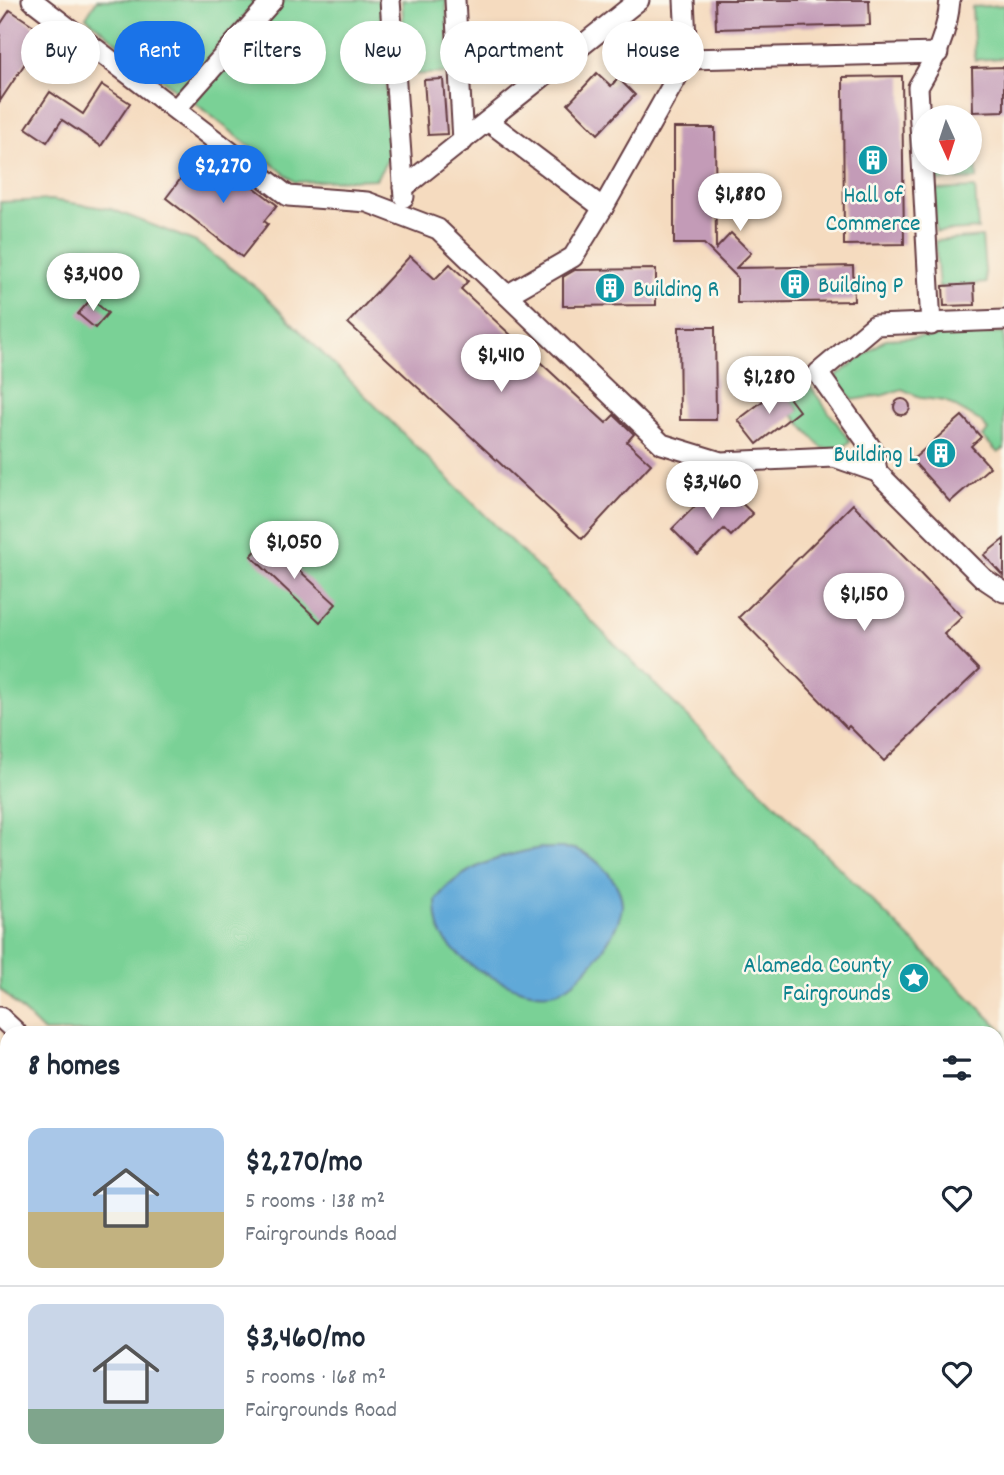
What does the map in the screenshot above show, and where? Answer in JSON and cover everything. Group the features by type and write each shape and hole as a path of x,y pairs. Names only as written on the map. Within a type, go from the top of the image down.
{"street":[{"path":"32,0 288,196 367,202 438,229 662,444 721,462 834,457 877,472 983,578 1004,592"},
{"path":"176,109 274,0"},
{"path":"390,0 405,216"},
{"path":"455,0 463,141"},
{"path":"403,188 639,0"},
{"path":"684,0 685,21"},
{"path":"931,324 918,87 938,53 948,20 950,0"},
{"path":"704,59 938,53"},
{"path":"506,295 573,257 673,84"},
{"path":"488,121 603,208"},
{"path":"877,472 874,453 818,373 875,325 1004,320"}],"green space":[{"path":"97,0 258,0 240,21 219,21 219,46 205,62 205,21 114,21 114,40 100,28 100,21 91,21 86,17"},
{"path":"286,0 380,0 382,21 340,21 340,84 386,84 391,154 376,179 295,182 194,102 219,73 219,84 326,84 326,21 264,21"},
{"path":"402,0 446,0 447,21 440,21 440,73 426,74 426,21 403,21"},
{"path":"1004,5 1004,58 975,60 972,7"},
{"path":"168,84 187,84 179,93"},
{"path":"935,175 977,175 977,179 935,181"},
{"path":"975,188 978,229 936,232 933,190"},
{"path":"51,200 111,209 196,242 257,288 998,1026 38,1026 0,989 0,202"},
{"path":"982,237 986,283 939,287 935,241"},
{"path":"1004,333 1004,449 998,453 983,437 988,430 980,421 945,401 922,398 902,389 853,400 835,377 886,339"},
{"path":"801,374 850,441 840,450 822,448 793,415 799,410 781,387"}],"water":[{"path":"541,848 574,849 593,859 614,880 622,906 614,931 596,958 574,982 551,993 526,991 480,971 460,956 443,937 437,916 436,900 469,871 512,854"}],"building":[{"path":"715,0 869,0 870,25 716,29"},
{"path":"10,10 26,21 21,21 21,70 0,101 0,25"},
{"path":"1004,67 1004,111 982,112 982,105 973,105 972,68"},
{"path":"597,73 602,78 602,84 624,84 635,95 598,134 568,104"},
{"name":"Hall of Commerce","path":"902,76 904,244 844,245 843,77"},
{"path":"440,79 440,84 443,84 447,134 428,135 426,80"},
{"path":"102,85 130,103 101,146 62,120 47,142 26,128 50,92 83,114"},
{"path":"674,128 715,128 716,249 731,233 751,253 736,268 853,266 854,301 737,303 737,277 704,244 674,244"},
{"path":"217,159 277,205 264,221 268,224 242,257 166,198 195,160 208,170"},
{"path":"410,256 435,279 450,264 468,281 461,289 606,423 614,415 634,434 627,442 651,464 582,539 348,323"},
{"name":"Building R","path":"656,269 656,305 563,306 563,277 575,270"},
{"path":"974,284 975,305 944,306 943,286"},
{"path":"91,299 108,313 95,328 78,314"},
{"path":"679,327 715,327 716,420 680,420"},
{"path":"781,387 799,411 757,444 738,420"},
{"path":"902,399 910,407 902,415 894,407"},
{"path":"962,416 981,437 971,446 990,467 950,502 912,460"},
{"path":"728,490 753,514 731,536 724,529 698,555 672,529 703,498 711,506"},
{"path":"853,504 962,617 944,634 979,670 884,761 849,726 847,728 739,617"},
{"path":"1004,539 1004,577 984,555"},
{"path":"266,540 336,604 320,622 251,556"}],"place":[{"name":"Hall of Commerce","path":"873,160"},
{"name":"Building P","path":"795,284"},
{"name":"Building R","path":"610,288"},
{"name":"Building L","path":"941,453"},
{"name":"Alameda County Fairgrounds","path":"914,978"}]}
